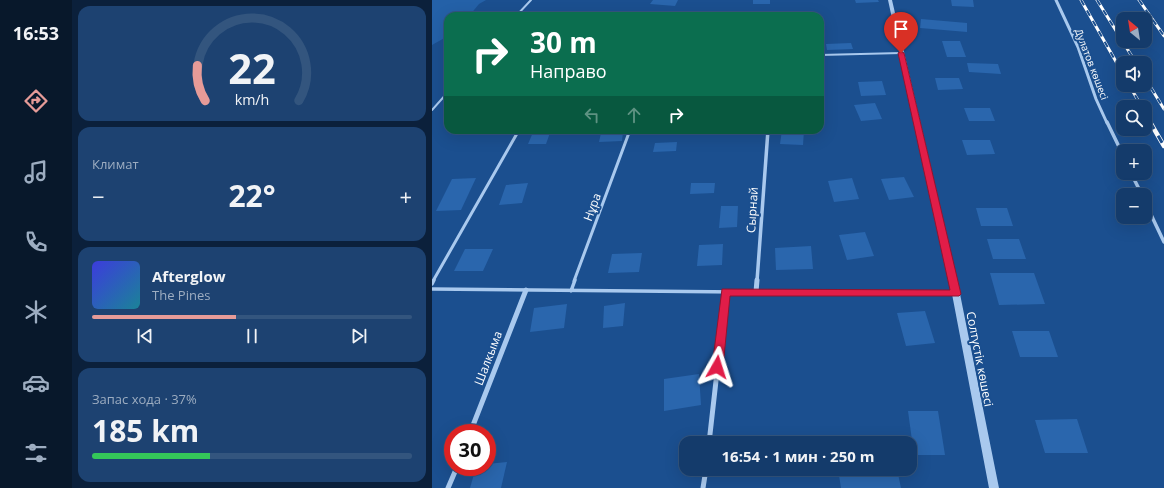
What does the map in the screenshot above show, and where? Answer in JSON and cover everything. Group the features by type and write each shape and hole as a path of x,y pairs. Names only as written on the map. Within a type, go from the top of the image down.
{"street":[{"name":"Солтүстік көшесі","path":"890,0 956,294 994,488"},
{"name":"Дулатов көшесі","path":"1056,0 1078,46 1096,99 1118,144"},
{"name":"Сырнай","path":"756,292 768,134"},
{"path":"1152,217 1164,242"},
{"name":"Шалкыма","path":"474,424 526,290"},
{"path":"709,436 726,292"},
{"path":"448,488 453,476"},
{"path":"703,488 705,476"}],"lane":[{"path":"520,12 531,0"},
{"path":"824,55 901,53"},
{"path":"432,110 444,96"},
{"path":"432,284 517,134"},
{"name":"Нұра","path":"571,290 629,134"},
{"path":"432,290 956,294"}],"shaded area":[{"path":"432,0 486,0 479,4 472,12 444,12 444,38 432,45"}],"building":[{"path":"653,0 678,0 675,6 650,4"},
{"path":"753,0 770,0 770,4 753,4"},
{"path":"855,0 878,0 879,2 856,3"},
{"path":"951,0 973,0 974,7 952,6"},
{"path":"921,19 967,23 967,32 920,28"},
{"path":"942,41 960,41 966,57 947,57"},
{"path":"851,43 853,49 827,50 826,44"},
{"path":"967,63 998,64 1001,74 969,72"},
{"path":"935,78 959,78 963,89 938,90"},
{"path":"882,81 886,95 861,96 858,82"},
{"path":"875,103 882,119 861,121 854,105"},
{"path":"964,108 990,108 995,121 969,121"},
{"path":"532,134 550,134 546,144 528,144"},
{"path":"601,134 623,134 622,141 599,142"},
{"path":"781,134 804,134 803,145 780,144"},
{"path":"962,140 990,140 995,154 967,155"},
{"path":"677,142 676,151 653,152 655,143"},
{"path":"904,177 914,197 889,200 881,179"},
{"path":"476,178 461,210 436,211 452,179"},
{"path":"852,178 859,199 834,202 828,181"},
{"path":"528,183 522,203 499,205 506,185"},
{"path":"691,183 715,183 714,193 690,194"},
{"path":"721,206 738,206 737,227 719,228"},
{"path":"976,208 1007,208 1013,226 981,226"},
{"path":"865,232 874,256 847,260 839,235"},
{"path":"987,239 1019,239 1026,259 993,259"},
{"path":"723,244 722,265 697,266 699,245"},
{"path":"811,246 813,269 776,270 775,248"},
{"path":"465,249 493,249 483,271 454,271"},
{"path":"642,253 639,272 608,273 612,254"},
{"path":"990,273 1034,273 1045,304 999,305"},
{"path":"625,303 623,326 603,328 604,306"},
{"path":"567,304 564,328 530,332 534,308"},
{"path":"925,311 935,343 906,346 897,313"},
{"path":"1012,331 1049,331 1058,357 1020,357"},
{"path":"699,374 701,405 664,411 664,379"},
{"path":"908,411 938,411 945,455 917,455 917,436 911,436"},
{"path":"1077,419 1088,453 1045,453 1035,420"},
{"path":"507,462 501,488 470,488 473,476 496,476 496,463"},
{"path":"839,476 898,476 901,488 841,488"}],"railway":[{"path":"1081,0 1116,62"},
{"path":"1097,0 1132,56"},
{"path":"1139,0 1164,36"},
{"path":"1152,89 1164,109"},
{"path":"1133,92 1138,100"},
{"path":"1152,125 1164,146"}],"route":[{"path":"717,367 726,292 956,294 901,53"}]}
